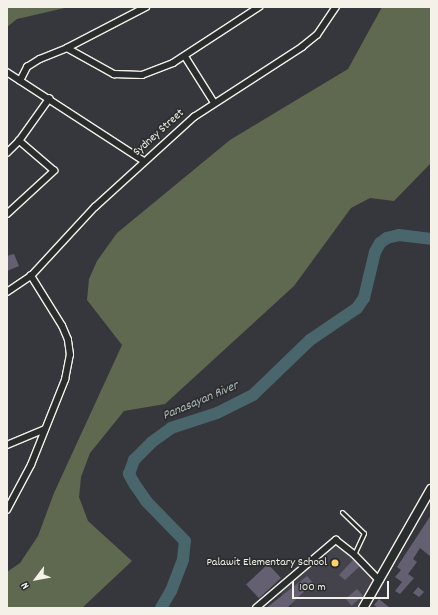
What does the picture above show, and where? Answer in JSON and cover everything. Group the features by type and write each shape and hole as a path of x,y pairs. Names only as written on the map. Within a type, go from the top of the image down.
{"street":[{"path":"20,81 28,67 40,59 67,48 146,7"},
{"path":"67,48 108,72 125,76 156,71 185,56 259,7"},
{"name":"Sydney Street","path":"7,292 31,276 95,207 144,161 214,102 302,47 318,35 336,7"},
{"path":"185,56 214,102"},
{"path":"7,72 144,161"},
{"path":"7,153 19,141 49,100"},
{"path":"7,214 54,171 19,141"},
{"path":"7,510 31,466 65,380 70,355 68,340 62,326 31,276"},
{"path":"7,445 45,429"},
{"path":"363,608 380,581 431,490"},
{"path":"256,608 336,540 354,554 380,581"}],"lane":[{"path":"342,512 364,533 354,554"}],"path":[{"path":"7,11 9,7"}],"shaded area":[{"name":"Palawit Elementary School","path":"335,543 377,582 359,608 293,608 280,593"}],"green space":[{"path":"7,7 69,7 17,19 7,27"},
{"path":"382,7 431,7 431,163 394,201 370,198 351,208 294,286 165,404 124,411 90,453 81,477 79,497 88,521 132,561 82,608 7,608 7,572 20,563 38,536 54,493 122,345 87,300 89,279 97,261 117,233 230,140 348,69"}],"building":[{"path":"14,254 19,266 7,271 7,256"},
{"path":"431,515 431,557 420,548 413,559 417,562 408,574 414,578 400,594 395,591 402,582 395,577 401,570 397,567"},
{"path":"353,560 360,566 345,580 339,575"},
{"path":"268,564 281,578 259,598 246,584"},
{"path":"307,576 313,583 287,608 266,608"},
{"path":"418,587 424,592 419,597 413,593"},
{"path":"357,589 363,596 352,606 346,599"},
{"path":"379,599 390,608 378,608 374,605"}],"waterway":[{"name":"Panasayan River","path":"161,608 171,591 183,559 185,541 147,502 135,485 129,474 134,460 152,442 171,428 217,413 253,395 310,340 357,308 364,298 375,252 380,243 387,238 399,235 431,239"}],"place":[{"name":"Palawit Elementary School","path":"335,563"}]}
